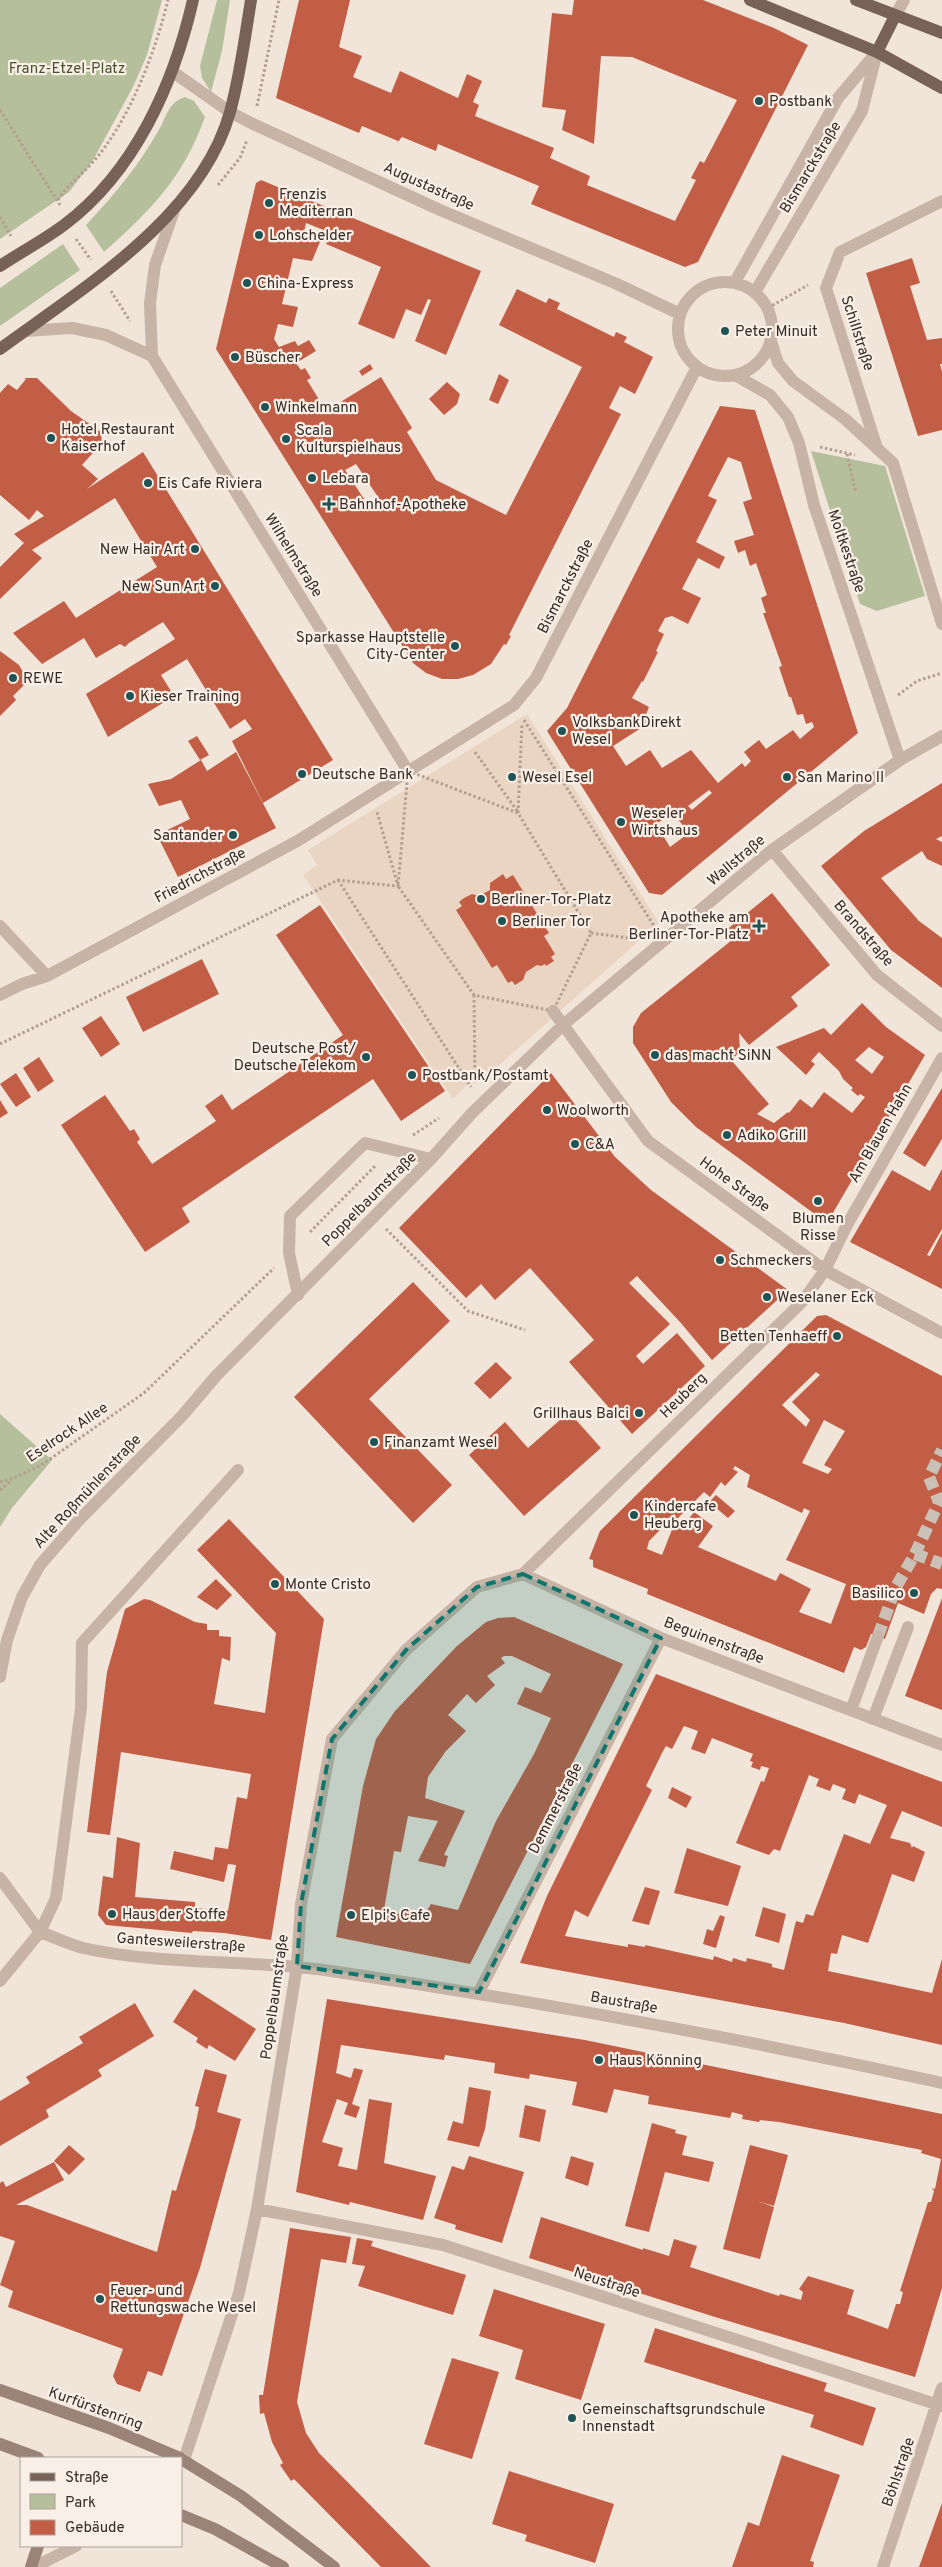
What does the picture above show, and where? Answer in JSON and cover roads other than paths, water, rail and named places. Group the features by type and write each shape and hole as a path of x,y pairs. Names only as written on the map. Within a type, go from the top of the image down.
{"main road":[{"path":"0,266 65,224 108,184 141,137 173,72 193,0"},
{"path":"0,349 101,274 151,231 192,189 216,147 230,112 251,0"},
{"path":"750,0 877,52 942,88"},
{"path":"856,0 942,33"},
{"path":"877,52 896,16"},
{"name":"Kurfürstenring","path":"0,2390 109,2428 175,2457"},
{"path":"0,2444 35,2457"},
{"path":"0,2444 20,2461"},
{"name":"Kurfürstenring","path":"182,2460 240,2496 334,2567"},
{"path":"182,2515 215,2529 283,2567"},
{"path":"32,2567 38,2547"}],"street":[{"path":"896,16 904,0"},
{"path":"735,282 838,98 877,52"},
{"name":"Bismarckstraße","path":"755,292 862,111 877,52"},
{"name":"Augustastraße","path":"173,72 230,112 431,206 617,284 680,314"},
{"name":"Schillstraße","path":"877,448 826,288 840,252 942,201"},
{"name":"Wilhelmstraße","path":"175,208 155,265 150,303 152,356 408,771"},
{"path":"771,342 762,358 750,370 735,375 722,376 697,367 686,357 680,343 677,328 680,314 686,301 696,291 708,284 735,282 755,292 768,308 772,325 771,342 778,363 793,381 845,418 893,463 942,624"},
{"path":"25,331 72,328 98,333 152,356"},
{"name":"Bismarckstraße","path":"408,771 514,705 536,678 697,367"},
{"name":"Moltkestraße","path":"735,375 770,395 788,417 799,443 814,505 900,760"},
{"name":"Wallstraße","path":"563,1025 772,850 900,760 942,736"},
{"name":"Friedrichstraße","path":"0,995 22,984 47,976 299,840 408,771"},
{"name":"Brandstraße","path":"772,850 877,975 942,1026"},
{"path":"0,926 47,976"},
{"name":"Hohe Straße","path":"553,1011 648,1141 825,1270 942,1333"},
{"name":"Poppelbaumstraße","path":"198,1396 431,1159 472,1113 563,1025"},
{"name":"Am Blauen Hahn","path":"847,1225 942,1058"},
{"path":"298,1295 289,1253 290,1216 364,1143 431,1159"},
{"name":"Heuberg","path":"523,1574 802,1302 825,1270 847,1225"},
{"name":"Alte Roßmühlenstraße","path":"0,1677 7,1640 22,1596 40,1565 79,1520 182,1416 198,1396"},
{"path":"0,1981 40,1932 56,1898 82,1708 82,1643 238,1470"},
{"name":"Poppelbaumstraße","path":"182,2460 239,2293 257,2209 297,1966 301,1904 332,1739 406,1650 477,1587 523,1574"},
{"name":"Beguinenstraße","path":"523,1574 661,1638 942,1744"},
{"path":"873,1718 908,1627"},
{"path":"851,1710 878,1636"},
{"name":"Demmerstraße","path":"479,1992 661,1638"},
{"path":"0,1878 40,1932"},
{"name":"Gantesweilerstraße","path":"40,1932 81,1947 130,1956 297,1966"},
{"name":"Baustraße","path":"297,1966 479,1992 800,2052 942,2083"},
{"name":"Neustraße","path":"257,2209 443,2245 940,2405"},
{"name":"Böhlstraße","path":"883,2567 940,2405 942,2388"},
{"path":"32,2567 74,2547"}],"tunnel":[{"path":"878,1636 896,1587 915,1554 939,1502 929,1477 942,1450"},
{"path":"915,1554 942,1564"}],"place":[{"name":"Postbank","path":"759,101"},
{"name":"Frenzis Mediterran","path":"269,203"},
{"name":"Lohschelder","path":"259,235"},
{"name":"China-Express","path":"247,283"},
{"name":"Peter Minuit","path":"725,331"},
{"name":"Büscher","path":"235,357"},
{"name":"Winkelmann","path":"265,407"},
{"name":"Hotel Restaurant Kaiserhof","path":"51,438"},
{"name":"Scala Kulturspielhaus","path":"286,439"},
{"name":"Lebara","path":"312,478"},
{"name":"Eis Cafe Riviera","path":"148,483"},
{"name":"Bahnhof-Apotheke","path":"329,504"},
{"name":"New Hair Art","path":"195,549"},
{"name":"New Sun Art","path":"215,586"},
{"name":"Sparkasse Hauptstelle City-Center","path":"455,646"},
{"name":"REWE","path":"13,678"},
{"name":"Kieser Training","path":"130,696"},
{"name":"VolksbankDirekt Wesel","path":"562,731"},
{"name":"Deutsche Bank","path":"302,774"},
{"name":"Wesel Esel","path":"512,777"},
{"name":"San Marino II","path":"787,777"},
{"name":"Weseler Wirtshaus","path":"621,822"},
{"name":"Santander","path":"233,835"},
{"name":"Berliner-Tor-Platz","path":"481,899"},
{"name":"Berliner Tor","path":"502,921"},
{"name":"Apotheke am Berliner-Tor-Platz","path":"759,926"},
{"name":"das macht SiNN","path":"655,1055"},
{"name":"Deutsche Post/ Deutsche Telekom","path":"366,1057"},
{"name":"Postbank/Postamt","path":"412,1075"},
{"name":"Woolworth","path":"547,1110"},
{"name":"Adiko Grill","path":"727,1135"},
{"name":"C&A","path":"575,1144"},
{"name":"Blumen Risse","path":"818,1201"},
{"name":"Schmeckers","path":"720,1260"},
{"name":"Weselaner Eck","path":"767,1297"},
{"name":"Betten Tenhaeff","path":"837,1336"},
{"name":"Grillhaus Balci","path":"639,1413"},
{"name":"Finanzamt Wesel","path":"374,1442"},
{"name":"Kindercafe Heuberg","path":"634,1515"},
{"name":"Monte Cristo","path":"275,1584"},
{"name":"Basilico","path":"914,1593"},
{"name":"Haus der Stoffe","path":"112,1914"},
{"name":"Elpi's Cafe","path":"351,1915"},
{"name":"Haus Könning","path":"599,2060"},
{"name":"Feuer- und Rettungswache Wesel","path":"100,2299"},
{"name":"Gemeinschaftsgrundschule Innenstadt","path":"572,2418"}],"park label":[{"name":"Franz-Etzel-Platz","path":"67,68"}]}
